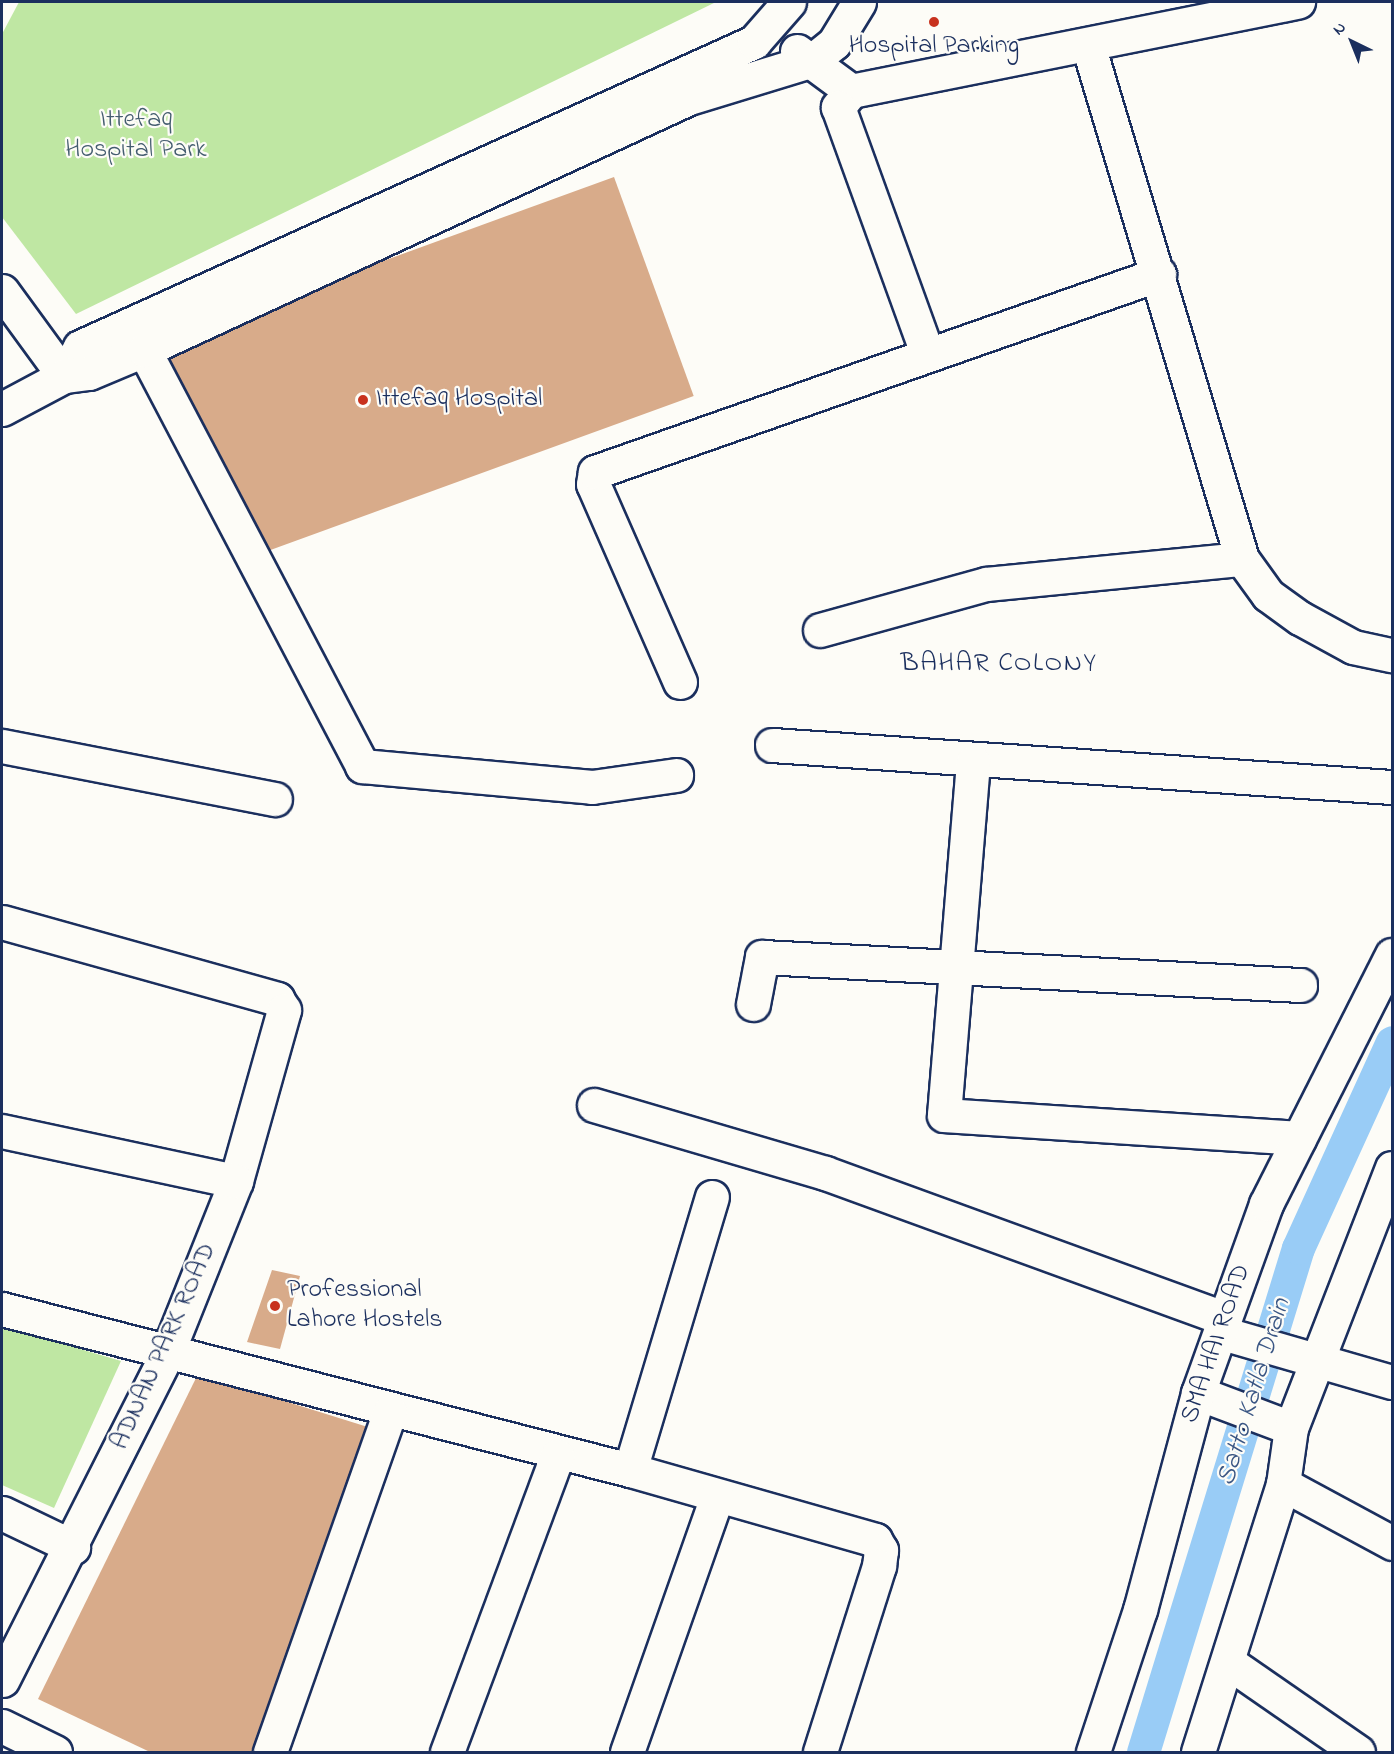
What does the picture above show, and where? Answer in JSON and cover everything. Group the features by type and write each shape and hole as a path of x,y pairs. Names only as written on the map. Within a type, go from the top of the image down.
{"street":[{"path":"64,375 80,347 767,33 789,2"},
{"path":"2,409 64,375 89,373 144,350 689,98 813,60 834,43 859,2"},
{"path":"927,354 838,107 851,91 1298,2"},
{"path":"767,33 813,60 851,91"},
{"path":"1088,45 1159,274 1242,559 1268,595 1300,618 1353,647 1392,655"},
{"path":"680,682 594,484 595,472 1159,274"},
{"path":"2,291 64,375"},
{"path":"144,350 362,766 592,788 676,775"},
{"path":"820,630 986,584 1242,559"},
{"path":"772,745 973,762 1392,787"},
{"path":"2,746 275,799"},
{"path":"973,762 941,1108 952,1119 1299,1138"},
{"name":"ADNAN PARK ROAD","path":"2,922 277,999 284,1010 236,1181 166,1356 73,1547 2,1680"},
{"name":"SMA HAI ROAD","path":"1093,1752 1208,1397 1266,1204 1392,954"},
{"path":"753,1004 762,957 1300,985"},
{"path":"594,1105 825,1173 1227,1330 1392,1382"},
{"path":"2,1131 236,1181"},
{"path":"1198,1752 1283,1484 1277,1423 1304,1355 1388,1187"},
{"path":"630,1470 712,1197"},
{"path":"2,1309 166,1356 390,1411 557,1456 630,1470 717,1496 864,1534 881,1550 819,1752"},
{"path":"1208,1397 1277,1423"},
{"path":"270,1752 390,1411"},
{"path":"447,1752 557,1456"},
{"path":"1283,1484 1392,1543"},
{"path":"627,1752 717,1496"},
{"path":"2,1513 73,1547"},
{"path":"1228,1662 1358,1752"},
{"path":"2,1726 55,1752"}],"green space":[{"name":"Ittefaq Hospital Park","path":"19,2 716,2 76,314 2,217 2,34"},
{"path":"2,1326 121,1361 54,1508 2,1485"}],"building":[{"path":"614,177 694,396 239,561 159,343"},
{"name":"Professional Lahore Hostels","path":"272,1270 300,1276 280,1349 247,1342"},
{"path":"198,1374 371,1428 257,1752 150,1752 38,1699"}],"waterway":[{"name":"Satto Katla Drain","path":"1143,1752 1298,1248 1392,1042"}],"place":[{"name":"Hospital Parking","path":"934,22"},
{"name":"Ittefaq Hospital","path":"363,400"},
{"name":"Professional Lahore Hostels","path":"275,1306"}],"district":[{"name":"BAHAR COLONY","path":"999,664"}]}
